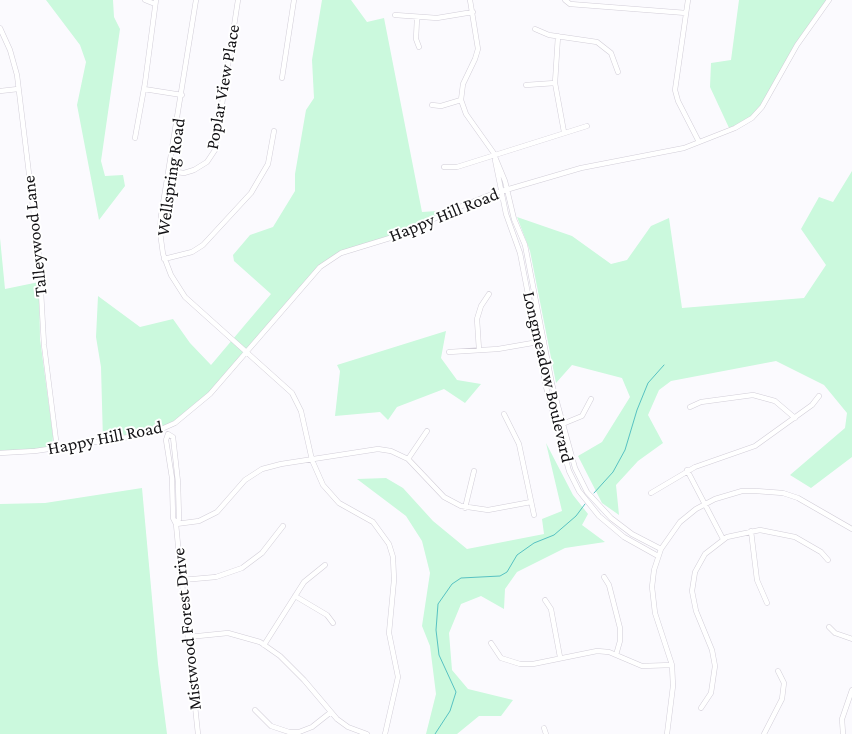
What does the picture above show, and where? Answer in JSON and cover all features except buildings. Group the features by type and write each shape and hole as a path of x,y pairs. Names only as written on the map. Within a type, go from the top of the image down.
{"street":[{"path":"135,138 144,89 155,2 145,0"},
{"name":"Wellspring Road","path":"196,0 160,225 164,259 171,275 186,296 247,352"},
{"name":"Poplar View Place","path":"170,171 184,172 194,170 207,162 215,150 238,0"},
{"path":"282,78 294,0"},
{"path":"470,0 478,49 463,84 462,100 466,114 495,157"},
{"path":"565,0 570,4 686,13"},
{"path":"688,0 675,90 678,101 699,142"},
{"name":"Happy Hill Road","path":"0,453 57,448 129,437 166,427 185,417 205,400 320,267 345,251 403,234 465,204 501,191 581,168 648,156 699,142 735,128 757,113 797,45 830,0"},
{"path":"395,15 437,18 473,12"},
{"path":"416,18 416,39 419,46"},
{"name":"Talleywood Lane","path":"0,28 14,65 18,89 39,256 44,345 57,448"},
{"path":"535,28 545,34 597,42 611,53 618,72"},
{"path":"558,36 555,84 564,132"},
{"path":"526,85 555,84"},
{"path":"0,91 18,89"},
{"path":"144,89 182,95"},
{"path":"432,105 441,106 462,100"},
{"path":"444,167 457,167 495,157 564,132 587,126"},
{"path":"164,259 192,252 203,245 251,192 268,164 274,131"},
{"name":"Longmeadow Boulevard","path":"495,157 508,189 514,219 527,255 562,424 578,476 591,497 618,524 661,549"},
{"name":"Longmeadow Boulevard","path":"495,157 506,214 520,253 556,426 569,471 587,502 619,533 658,556"},
{"path":"480,350 477,319 481,306 489,294"},
{"path":"449,352 480,350 544,341"},
{"path":"247,352 288,387 296,399 301,411 312,460 318,477 329,493 339,503 372,522 386,537 391,550 394,580 389,634 398,677 385,734"},
{"path":"690,407 701,402 753,395 774,401 795,418"},
{"path":"651,493 687,470 755,446 795,418 819,396"},
{"path":"556,426 582,416 591,399"},
{"path":"504,414 520,444 534,515"},
{"name":"Mistwood Forest Drive","path":"166,427 168,434 173,437 178,482 179,519 176,524 198,734"},
{"path":"408,459 427,431"},
{"path":"176,524 199,521 218,512 239,486 256,472 274,466 378,449 391,451 408,459 444,497 465,508 488,510 531,502"},
{"path":"687,470 723,539"},
{"path":"465,508 474,471"},
{"path":"667,734 673,686 672,665 653,605 653,578 661,549 680,522 704,504 742,492 783,493 806,502 852,529"},
{"path":"182,580 216,577 242,568 262,553 284,526"},
{"path":"751,531 757,580 767,604"},
{"path":"701,708 711,693 715,666 709,640 694,605 692,585 701,559 723,539 751,531 768,531 795,537 821,552 828,560"},
{"path":"264,645 310,577 325,566"},
{"path":"604,577 609,585 620,628 620,641 616,655"},
{"path":"296,596 327,615 333,623"},
{"path":"545,600 551,609 560,657"},
{"path":"829,627 835,633 852,639"},
{"path":"188,637 228,634 246,636 264,645 304,680 343,724 367,734"},
{"path":"491,643 498,655 512,662 533,664 597,651 616,655 642,666 672,665"},
{"path":"764,734 782,699 784,683 778,671"},
{"path":"842,734 842,719 850,703 852,690"},
{"path":"255,710 271,726 289,732 299,732 312,727 331,712"},
{"path":"544,728 546,734"}],"green space":[{"path":"46,0 113,0 114,17 120,29 101,161 105,176 123,175 125,186 99,220 77,105 86,62 80,45"},
{"path":"322,0 351,0 367,22 384,18 422,212 452,210 417,229 345,251 327,262 210,394 166,427 103,441 101,367 96,337 98,296 140,327 173,319 190,343 211,365 271,294 234,261 233,255 250,235 273,227 295,191 295,174 306,110 314,98 312,60"},
{"path":"739,0 829,0 805,34 757,113 730,130 710,87 711,63 731,60"},
{"path":"852,171 852,457 811,488 790,475 845,428 847,413 824,385 776,361 671,381 659,390 648,415 663,443 638,461 616,485 619,515 602,503 578,456 602,442 630,397 622,378 572,365 556,383 530,251 517,217 572,236 611,264 627,260 651,226 669,218 682,308 804,298 826,265 801,229 819,197 833,202"},
{"path":"0,238 5,289 39,282 40,339 53,436 52,449 0,453"},
{"path":"446,331 441,358 457,380 481,384 465,403 444,389 397,407 388,420 380,412 335,416 340,371 337,365"},
{"path":"546,443 573,495 588,514 582,525 605,542 565,548 517,572 505,589 504,609 481,596 461,604 449,633 452,670 468,689 513,700 501,716 479,716 457,734 426,734 436,694 430,646 422,626 430,573 422,541 406,516 357,479 386,478 403,488 433,521 467,549 544,534 542,519 562,511"},
{"path":"142,488 158,664 167,734 0,734 0,504 45,503"}],"waterway":[{"path":"594,493 613,472 625,450 637,410 648,383 664,365"},
{"path":"435,734 450,711 456,692 439,655 436,630 438,604 452,584 461,578 500,576 507,572 517,555 534,543 554,535 576,516 585,504"}]}
